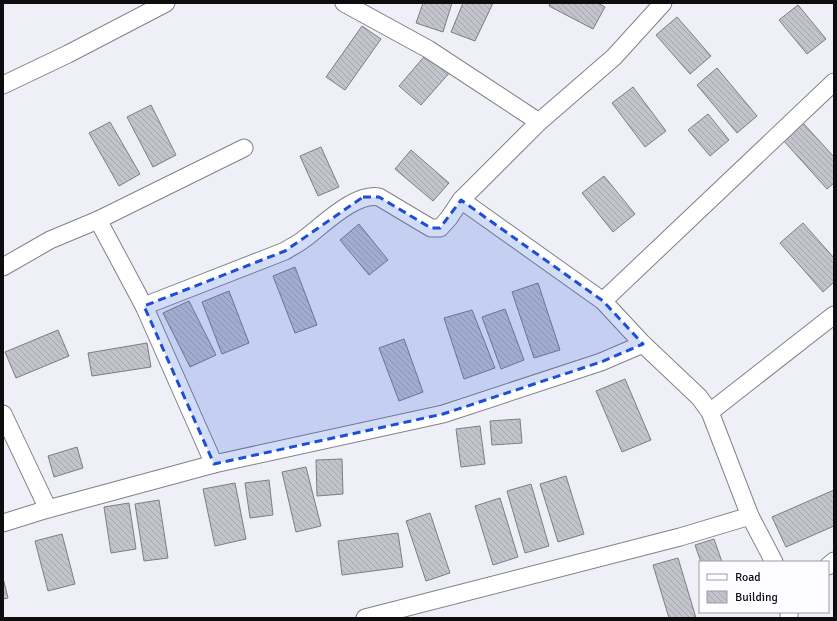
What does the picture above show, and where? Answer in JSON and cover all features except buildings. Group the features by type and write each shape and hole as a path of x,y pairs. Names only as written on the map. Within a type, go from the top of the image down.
{"street":[{"path":"3,85 68,54 166,3"},
{"path":"344,3 428,49 539,122"},
{"path":"144,306 285,251 303,240 321,225 354,202 363,198 373,196 379,197 431,228 440,228 461,200 539,122 614,57 663,3"},
{"path":"603,301 834,82"},
{"path":"3,267 50,240 98,220 244,148"},
{"path":"461,200 603,301 643,344 699,397 710,412 750,516 773,561"},
{"path":"98,220 144,306 214,464"},
{"path":"710,412 834,315"},
{"path":"3,523 48,509 214,464 443,414 601,362 643,344"},
{"path":"3,414 48,509"},
{"path":"366,618 680,536 750,516"}],"highlighted area":[{"path":"363,197 379,197 431,228 440,228 461,200 603,301 643,344 601,362 443,414 214,464 144,306 285,251"}]}
